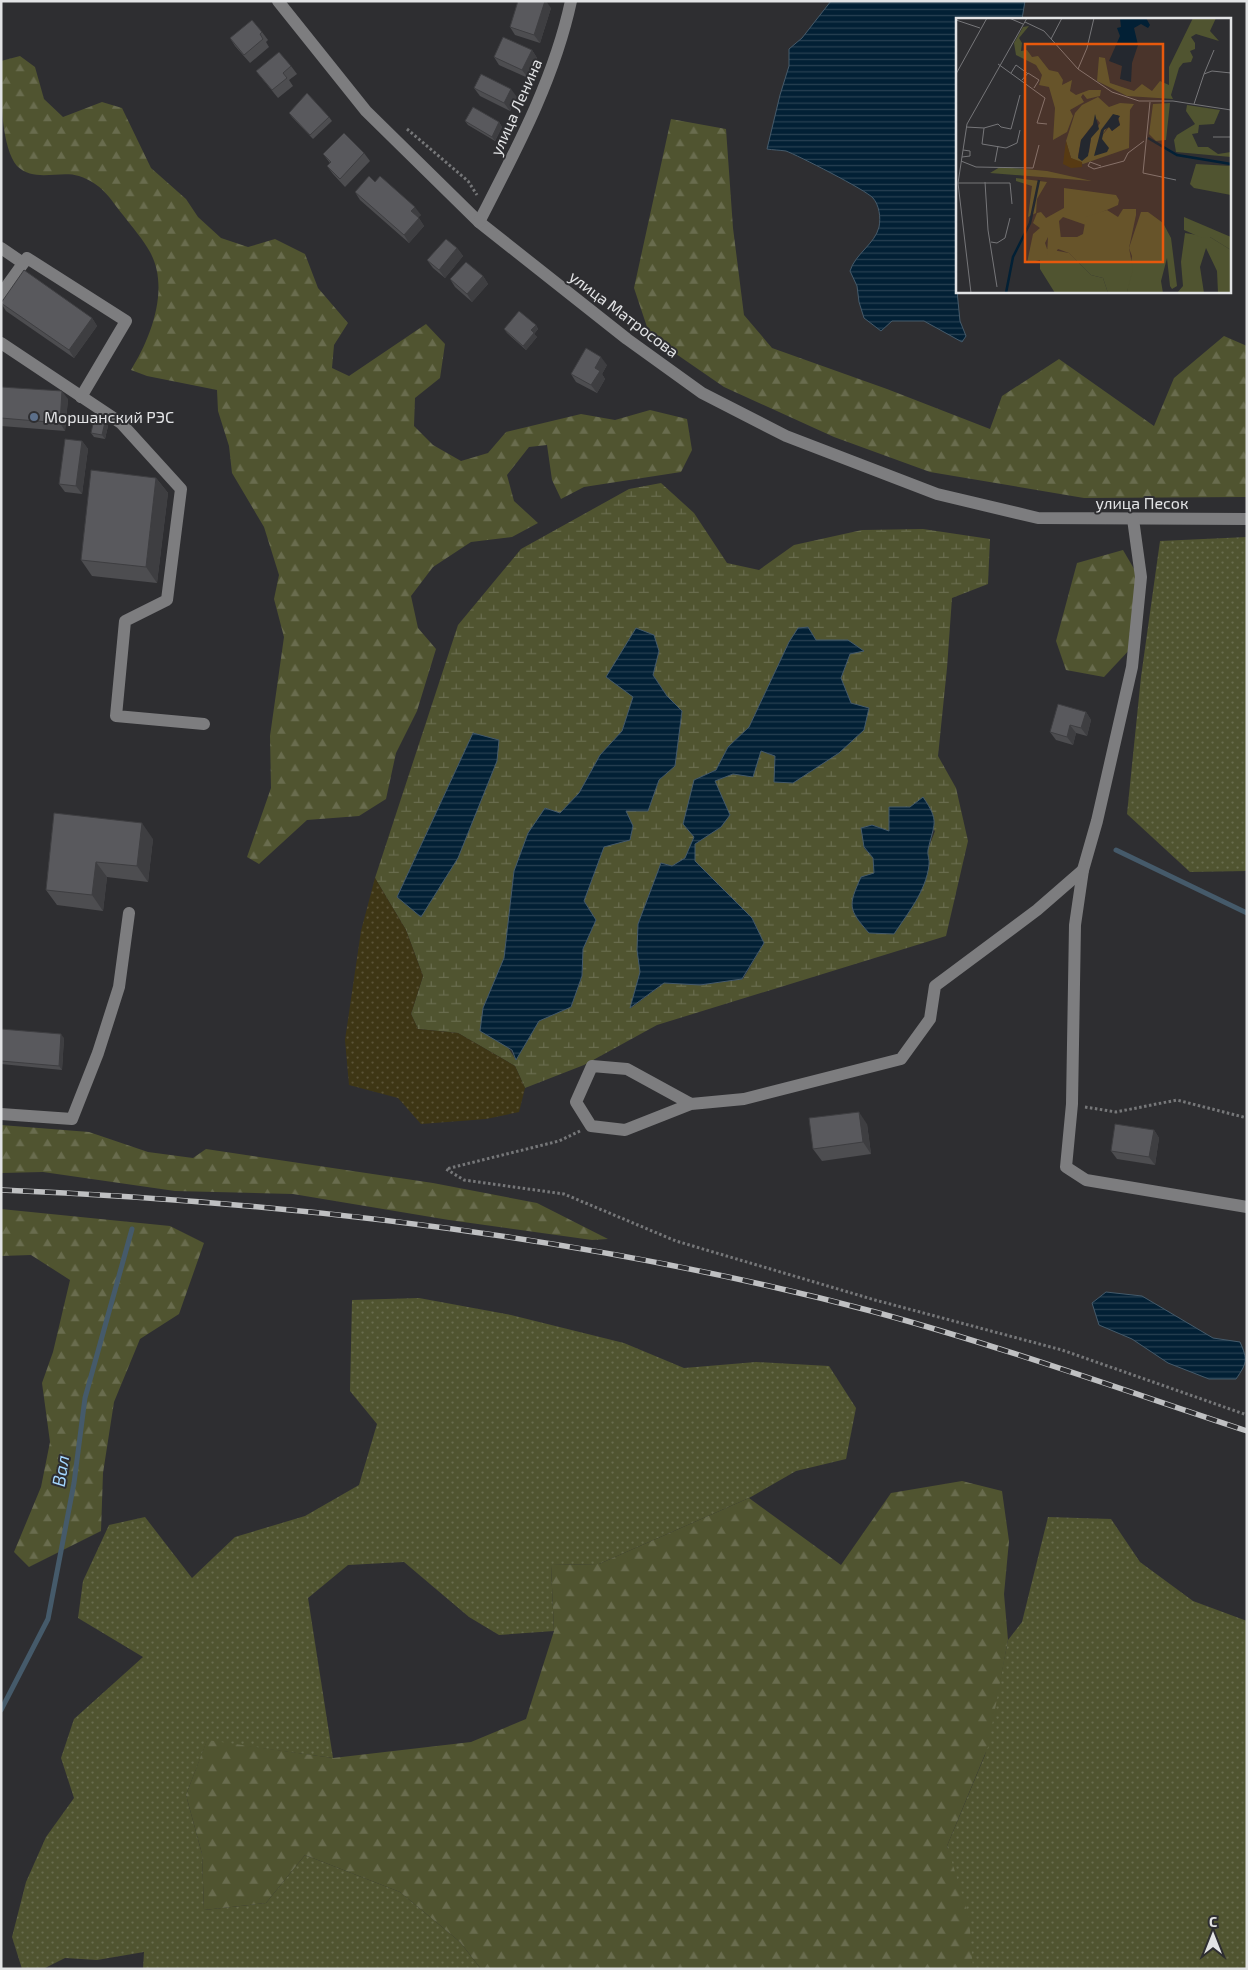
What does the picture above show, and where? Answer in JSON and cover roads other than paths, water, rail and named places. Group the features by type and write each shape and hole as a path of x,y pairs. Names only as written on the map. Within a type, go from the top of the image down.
{"street":[{"name":"улица Матросова","path":"278,1 366,111 479,222 627,339 710,397 786,436 937,494 1038,518"},
{"name":"улица Ленина","path":"479,222 529,127 563,38 571,1"},
{"path":"1,248 23,263"},
{"path":"1,294 27,258 126,321 81,397"},
{"path":"1,343 121,423 181,488 167,600 125,621 116,716 204,724"},
{"name":"улица Песок","path":"1038,518 1133,520 1247,519"},
{"path":"1133,520 1141,577 1132,667 1097,821 1083,870 1075,925 1072,1104 1066,1167 1086,1180 1247,1207"},
{"path":"691,1104 627,1069 592,1066 576,1102 592,1126 625,1130 691,1104 744,1099 901,1059 930,1019 935,986 1037,910 1083,870"},
{"path":"1,1114 72,1119 98,1053 119,987 129,913"}],"water":[{"path":"831,1 1025,1 1022,18 956,18 956,292 960,321 966,336 962,342 924,321 892,321 881,331 864,318 857,286 850,271 856,259 877,233 880,219 877,204 868,194 803,159 786,151 767,149 789,66 789,49 802,38"},
{"path":"808,627 816,640 848,640 864,651 850,654 841,678 851,703 869,708 864,730 839,753 793,783 774,782 775,756 761,751 753,777 733,774 715,781 730,815 721,827 695,844 695,861 752,918 764,943 742,979 700,985 664,983 630,1008 640,972 637,950 638,924 661,863 672,866 685,858 694,837 683,824 694,780 716,770 728,747 749,727 789,642 798,628"},
{"path":"636,628 654,635 659,651 653,675 667,696 682,711 675,766 659,780 648,811 626,811 633,826 630,840 604,847 584,901 596,920 583,949 582,976 571,1007 539,1021 516,1060 512,1050 480,1031 483,1008 504,958 514,871 528,833 545,808 560,813 579,793 600,755 622,731 633,697 606,677"},
{"path":"473,733 499,740 497,761 458,858 421,917 397,897"},
{"path":"923,797 934,818 934,828 928,850 929,865 924,884 916,901 894,934 869,933 857,918 852,907 852,901 861,877 874,873 873,858 864,847 861,828 872,825 889,831 889,807 910,807"},
{"path":"1106,1292 1142,1296 1213,1338 1240,1342 1245,1361 1236,1379 1209,1379 1168,1363 1132,1339 1099,1325 1092,1303"}],"waterway":[{"path":"1116,850 1247,913"},
{"name":"Вал","path":"1,1710 48,1619 74,1483 85,1398 132,1229"}],"railway":[{"path":"1,1190 111,1196 331,1214 441,1227 660,1263 768,1286 922,1325 1247,1431"}],"place":[{"name":"Моршанский РЭС","path":"34,417"}]}
